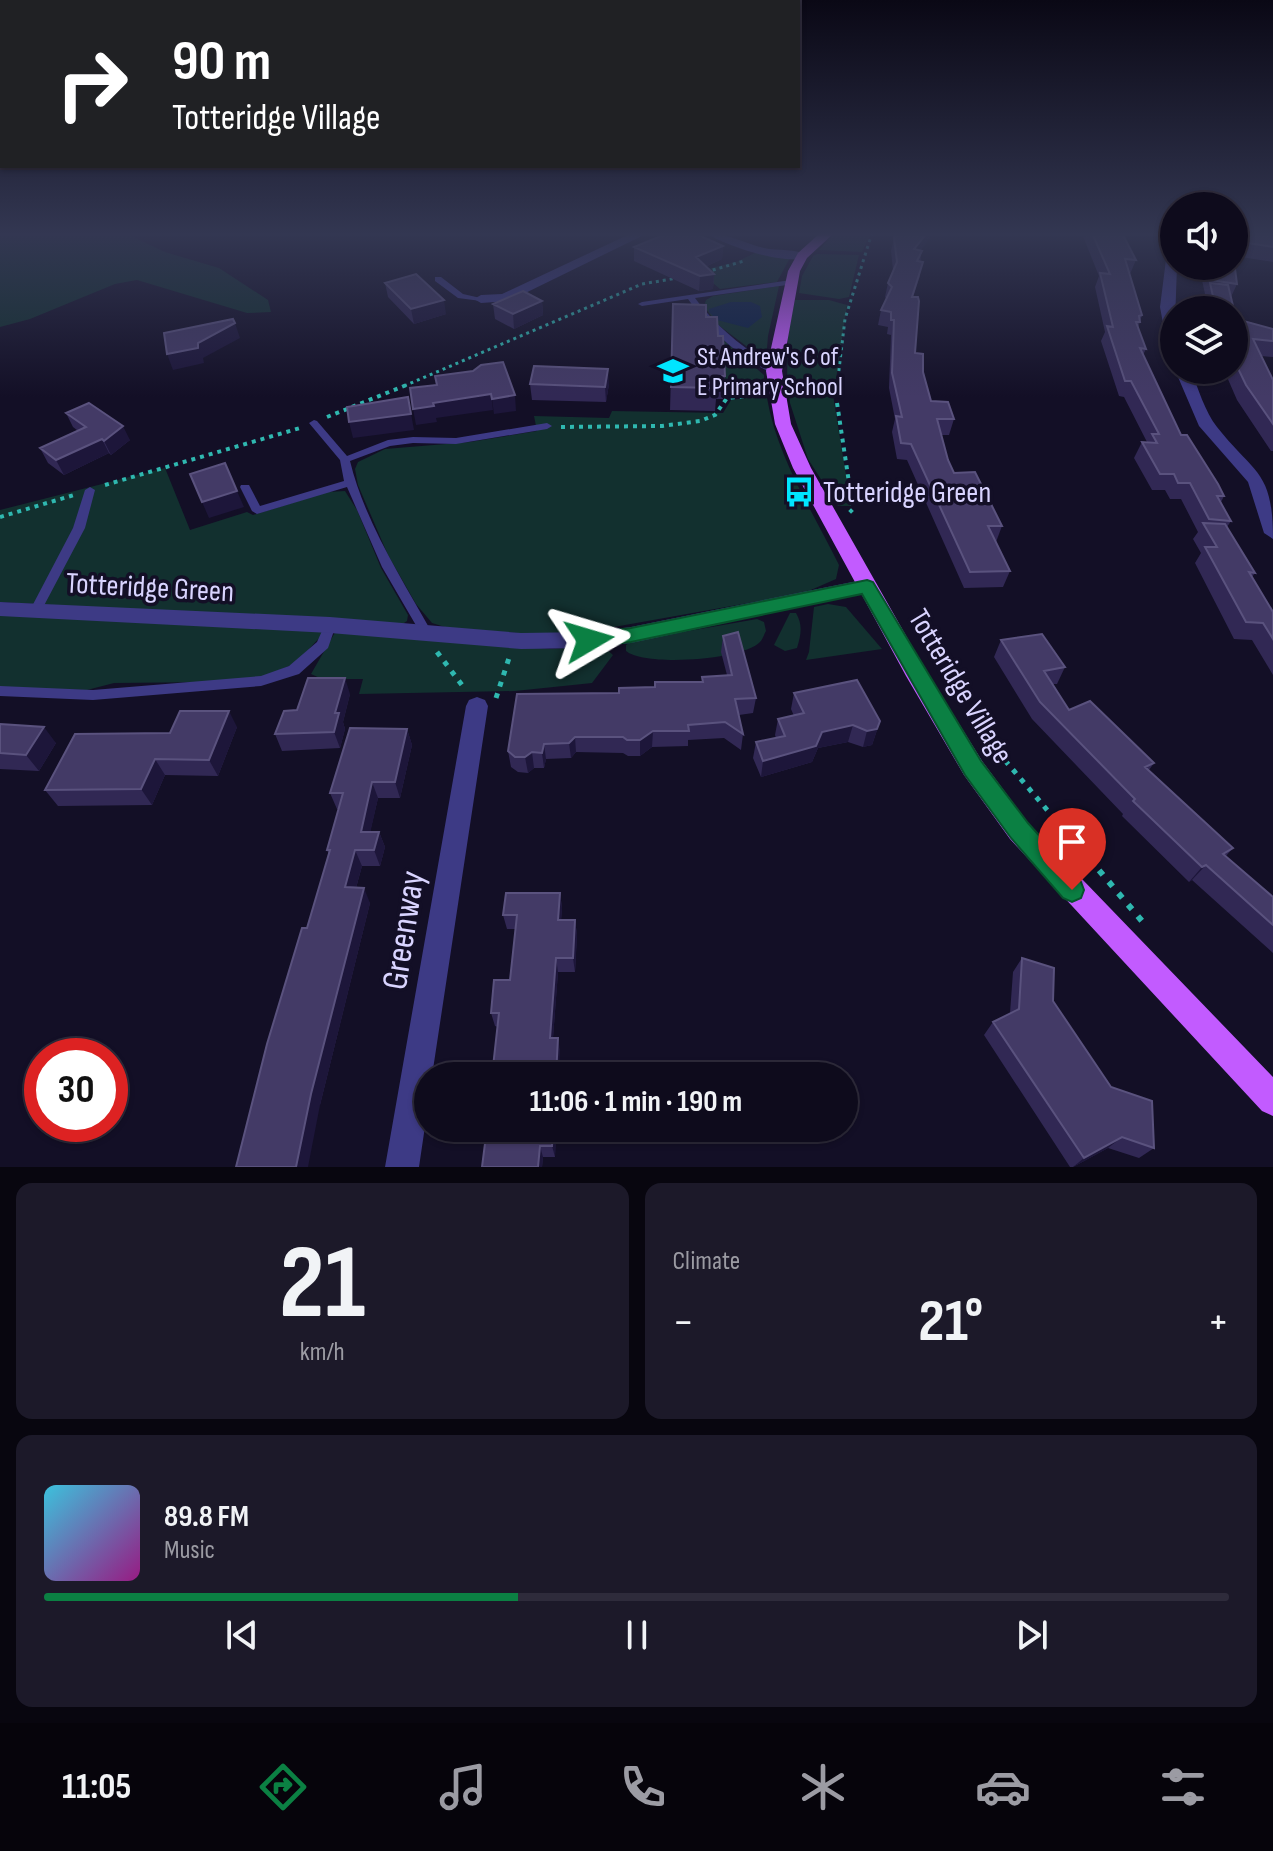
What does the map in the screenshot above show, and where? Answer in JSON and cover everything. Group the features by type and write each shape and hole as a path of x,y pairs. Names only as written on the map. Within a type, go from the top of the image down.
{"main road":[{"name":"Totteridge Village","path":"790,287 775,382 790,444 867,586 973,768 1019,831 1273,1100"}],"street":[{"path":"481,299 504,298 526,287"},
{"path":"1189,384 1207,426 1256,481 1273,533"},
{"name":"Totteridge Green","path":"0,609 330,625 521,641 589,640 631,635 867,586"},
{"name":"Greenway","path":"402,1167 477,706"}],"lane":[{"path":"449,287 461,296 481,299"},
{"path":"642,304 752,287"},
{"path":"690,296 703,315 775,382 836,390"},
{"path":"314,423 345,460 350,483 388,567 423,631"},
{"path":"345,460 388,443 456,441 547,426"},
{"path":"245,487 257,511 350,483"},
{"path":"35,612 79,528 90,490"},
{"path":"0,691 93,695 261,681 294,670 323,645 330,625"}],"path":[{"path":"0,517 243,447 314,423 466,362 634,287"},
{"path":"854,287 845,319 836,390 838,421 853,509 848,515 854,528"},
{"path":"547,426 605,428 709,419 724,407 727,398 766,394 766,384 775,382"},
{"path":"423,631 477,706 495,705 505,663 521,641"},
{"path":"965,714 1156,938"}],"green space":[{"path":"0,287 107,287 30,319 0,327"},
{"path":"162,287 249,287 268,300 271,312 247,313"},
{"path":"779,287 766,361 717,324 704,306 706,300 713,296"},
{"path":"800,287 851,287 849,297 839,299 799,293"},
{"name":"Totteridge Green","path":"795,300 829,300 847,305 835,386 797,389 796,382 787,382 788,332"},
{"path":"722,339 764,375 764,391 723,395"},
{"name":"Totteridge Green","path":"789,395 833,395 851,506 838,506 808,459 790,403"},
{"name":"Totteridge Green","path":"767,398 787,462 839,565 836,579 804,593 597,630 546,635 448,628 432,623 416,604 388,555 358,485 355,469 358,462 385,449 470,442 537,431 534,416 609,418 612,411 723,413 731,400"},
{"path":"165,468 190,530 247,512 253,515 328,492 345,491 357,510 381,568 408,615 407,621 401,625 0,602 0,510"},
{"path":"828,604 846,607 882,649 806,660 814,607"},
{"path":"0,613 322,630 322,635 296,663 263,677 213,682 114,683 87,690 0,688"},
{"path":"790,613 796,613 798,617 800,634 797,648 785,651 774,645"},
{"path":"757,619 764,622 766,631 761,641 735,653 672,660 637,656 626,651 626,645 632,641"},
{"path":"337,629 549,649 603,646 613,655 592,683 515,691 359,694 363,679 322,679 311,674"}],"water":[{"path":"731,302 751,302 760,306 762,317 748,328 717,320 709,312 709,309"}],"building":[{"path":"389,287 430,287 444,300 411,309"},
{"path":"892,287 915,287 912,297 918,297 919,301 915,353 923,354 923,372 931,401 948,402 954,419 937,419 948,460 954,473 975,472 1002,526 988,526 1010,571 970,572 911,444 901,443 896,416 902,417 892,373 894,320 891,320 891,312 881,310"},
{"path":"1103,287 1134,287 1142,315 1139,316 1140,322 1136,322 1146,349 1140,348 1181,435 1187,435 1218,484 1224,496 1217,496 1231,521 1209,519 1190,483 1178,483 1174,474 1160,474 1142,442 1157,443 1152,434 1159,434 1131,381 1125,381 1107,326 1113,327"},
{"path":"1211,287 1229,287 1231,296 1213,296"},
{"path":"523,291 542,301 513,314 493,304"},
{"path":"673,304 706,305 706,317 717,317 718,336 723,336 725,376 717,376 717,388 671,387"},
{"path":"233,319 235,323 198,343 198,348 167,354 164,333"},
{"path":"1248,322 1273,329 1273,341 1253,339 1273,380 1273,424 1246,385"},
{"path":"503,362 515,395 492,399 491,394 413,409 410,388 437,385 435,376 473,371 481,365"},
{"path":"534,366 608,369 605,387 530,384"},
{"path":"408,397 411,414 349,422 347,407"},
{"path":"89,403 123,426 104,441 102,439 56,460 40,448 86,427 66,413"},
{"path":"225,463 237,491 202,502 190,474"},
{"path":"1203,523 1225,524 1255,573 1249,572 1273,612 1273,639 1263,623 1246,622 1205,547 1217,547"},
{"path":"738,632 756,698 735,699 743,734 725,722 688,725 689,731 653,731 640,740 575,737 569,743 544,744 542,753 532,752 525,757 515,757 508,751 517,694 619,693 619,688 655,687 655,682 703,682 702,677 732,675 723,636"},
{"path":"1042,634 1065,667 1044,671 1069,710 1090,701 1154,763 1145,767 1233,848 1223,854 1273,897 1273,925 1206,865 1202,867 1133,801 1135,799 1040,702 1001,640"},
{"path":"308,678 345,678 335,713 339,713 334,732 275,734 284,711 297,710"},
{"path":"857,680 880,721 877,729 867,731 853,725 822,732 816,746 763,761 756,742 785,736 778,719 804,713 794,693"},
{"path":"180,711 229,711 209,760 155,759 141,789 45,790 75,734 170,733"},
{"path":"0,724 44,727 26,755 0,753"},
{"path":"350,728 407,729 395,782 372,782 361,832 379,832 374,850 355,850 345,887 364,888 311,1094 296,1167 236,1167 267,1044 302,928 307,928 330,850 327,850 343,793 330,793"},
{"path":"506,893 560,893 558,920 575,920 573,958 556,958 550,1038 558,1038 557,1062 494,1062 499,1013 491,1013 494,980 510,980 517,915 503,915"},
{"path":"1022,958 1054,968 1053,1001 1111,1087 1152,1101 1154,1148 1122,1137 1084,1158 993,1022 1019,1009"},
{"path":"485,1142 552,1142 552,1146 540,1146 538,1167 482,1167"}],"place":[{"name":"St Andrew's C of E Primary School","path":"673,371"},
{"name":"Totteridge Green","path":"799,492"}],"route":[{"path":"589,640 631,635 867,586 973,768 1019,831 1072,890"}]}
